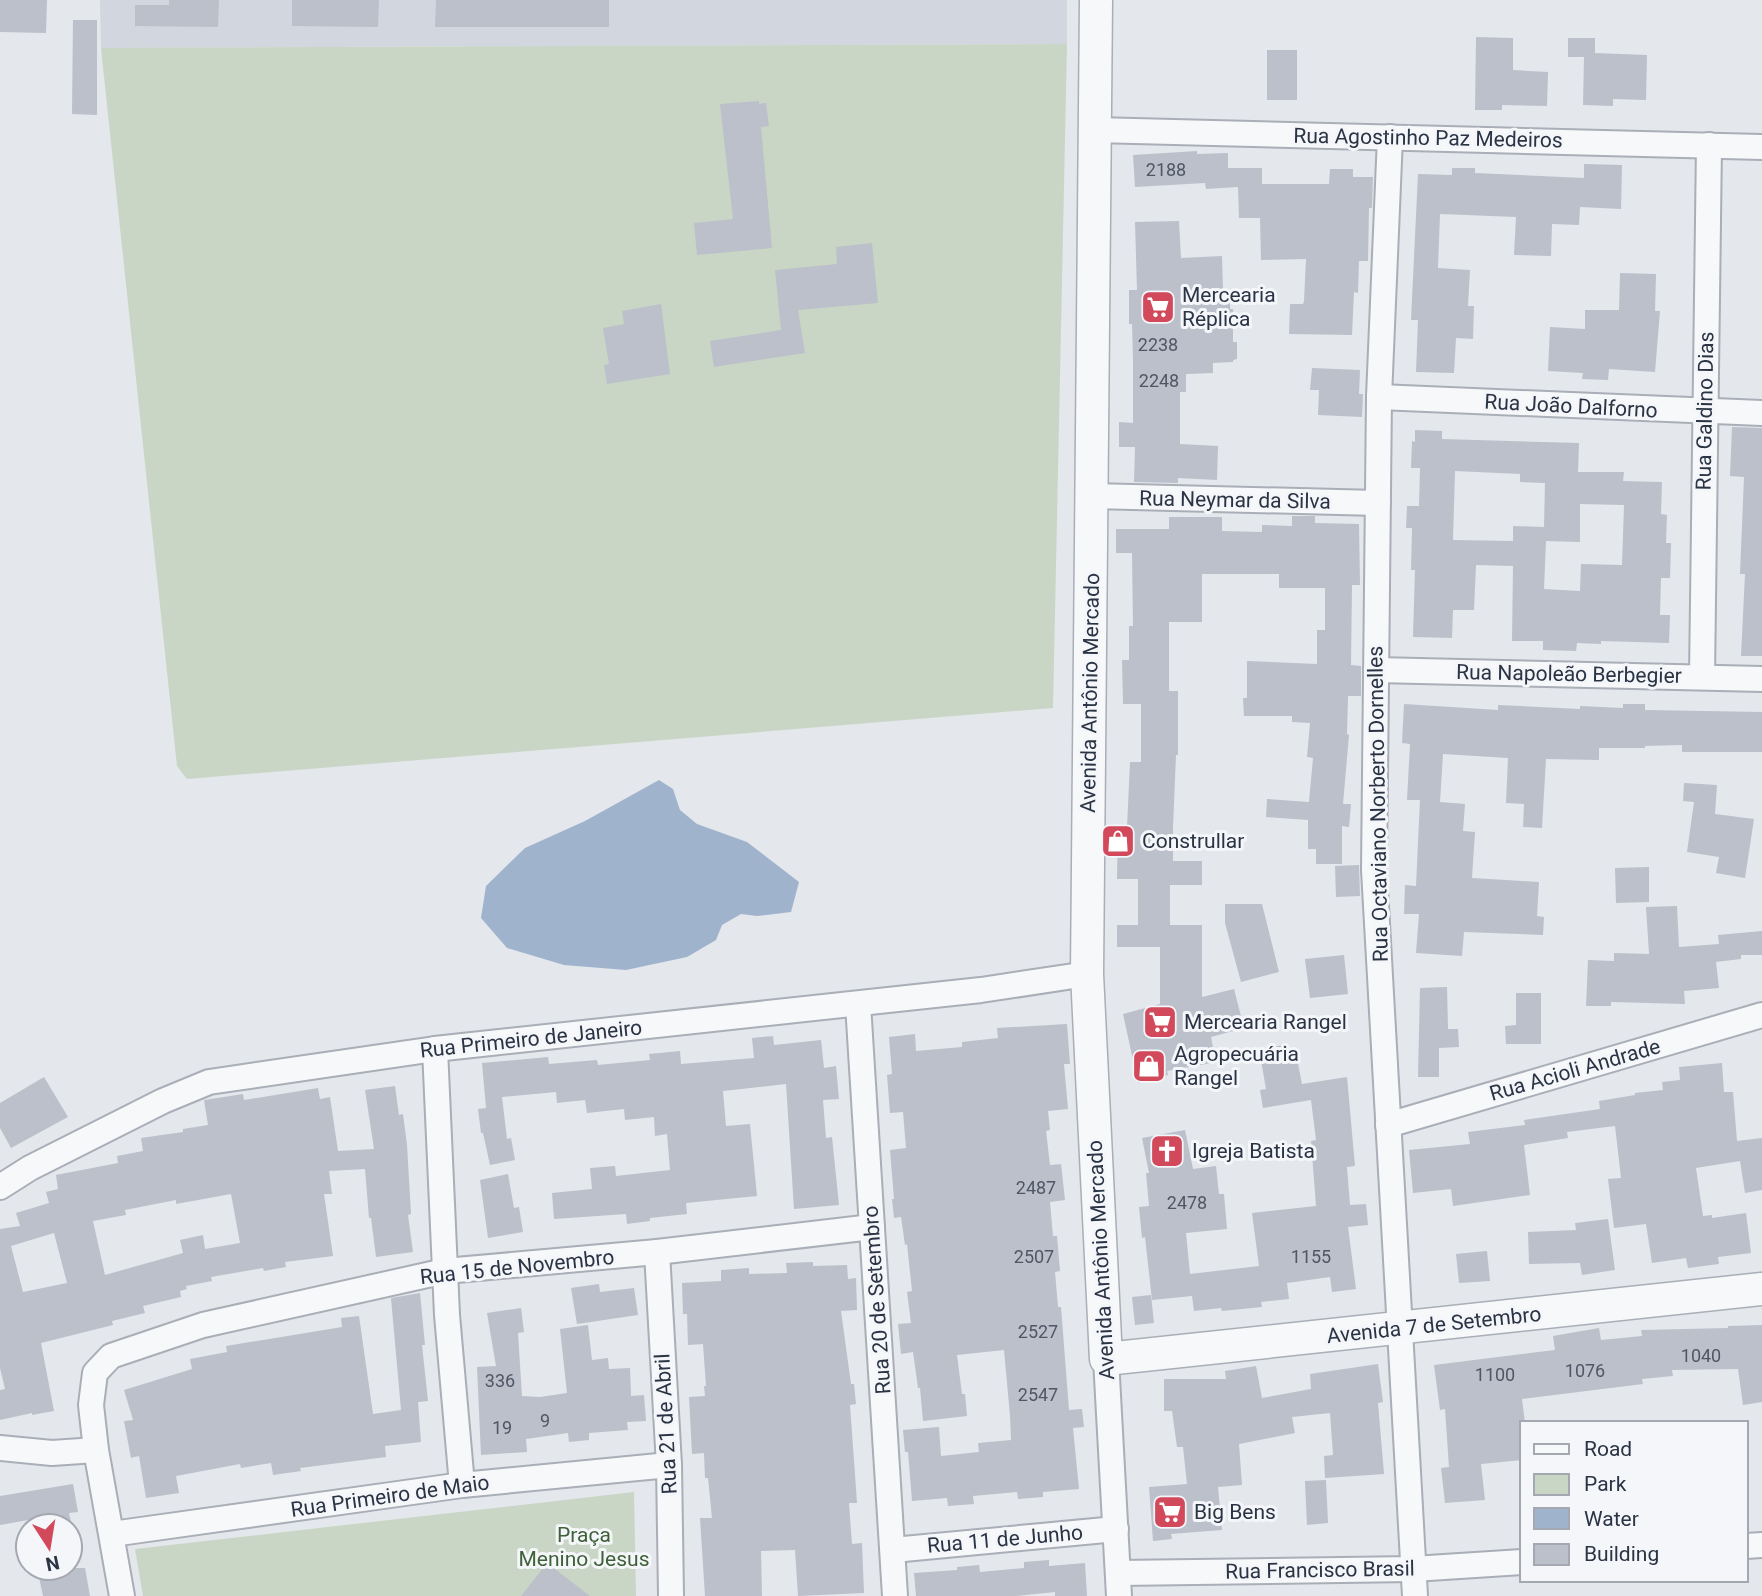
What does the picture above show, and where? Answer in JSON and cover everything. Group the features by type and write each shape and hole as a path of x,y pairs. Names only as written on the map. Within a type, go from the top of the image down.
{"street":[{"name":"Avenida Antônio Mercado","path":"1096,0 1087,974 1119,1585"},
{"name":"Rua Agostinho Paz Medeiros","path":"1095,130 1762,146"},
{"name":"Rua Octaviano Norberto Dornelles","path":"1390,137 1380,397 1374,870 1415,1596"},
{"name":"Rua Galdino Dias","path":"1702,677 1709,145"},
{"name":"Rua João Dalforno","path":"1380,397 1762,413"},
{"name":"Rua Neymar da Silva","path":"1092,496 1378,503"},
{"name":"Rua Napoleão Berbegier","path":"1376,670 1762,678"},
{"name":"Rua Primeiro de Janeiro","path":"0,1187 30,1168 163,1101 209,1082 435,1049 981,990 1087,974"},
{"name":"Rua 20 de Setembro","path":"858,1004 895,1596"},
{"name":"Rua Acioli Andrade","path":"1388,1125 1762,1015"},
{"path":"435,1049 447,1315 462,1485"},
{"name":"Rua 15 de Novembro","path":"96,1450 91,1405 94,1373 111,1356 203,1325 445,1271 657,1252 872,1227"},
{"name":"Rua 21 de Abril","path":"657,1252 668,1465 671,1596"},
{"name":"Avenida 7 de Setembro","path":"1106,1359 1399,1330 1762,1289"},
{"path":"0,1448 52,1452 96,1450 122,1596"},
{"name":"Rua Primeiro de Maio","path":"112,1534 462,1485 668,1465"},
{"name":"Rua 11 de Junho","path":"893,1550 1116,1529"},
{"name":"Rua Francisco Brasil","path":"1119,1585 1520,1562"}],"shaded area":[{"path":"100,0 1067,0 1067,44 101,48"}],"green space":[{"path":"1067,44 1053,708 187,779 177,766 101,48"},
{"name":"Praça Menino Jesus","path":"634,1492 636,1596 143,1596 135,1549"}],"water":[{"path":"659,780 673,789 680,810 697,824 747,842 799,882 791,912 757,916 741,914 722,925 716,940 687,957 626,970 564,965 507,948 481,918 486,886 525,848 585,821"}],"building":[{"path":"0,0 47,0 46,33 0,32"},
{"path":"169,0 219,0 218,27 135,26 135,5 169,5"},
{"path":"292,0 379,0 378,27 292,26"},
{"path":"436,0 609,0 609,27 435,27"},
{"path":"73,20 97,20 97,115 72,114"},
{"path":"1476,37 1513,38 1513,70 1548,72 1547,106 1502,105 1502,110 1475,110"},
{"path":"1568,38 1595,38 1595,53 1647,55 1646,100 1613,99 1613,106 1583,105 1584,57 1568,57"},
{"path":"1267,50 1297,50 1297,100 1267,100"},
{"path":"759,101 759,104 766,103 769,126 761,127 772,248 697,255 694,223 733,219 720,104"},
{"path":"1197,151 1197,154 1228,153 1228,168 1262,168 1262,184 1329,184 1330,169 1353,169 1353,177 1373,177 1372,208 1369,208 1368,261 1359,261 1352,335 1289,334 1290,304 1303,304 1304,301 1306,259 1261,260 1260,218 1239,218 1238,187 1206,189 1205,183 1135,187 1133,155"},
{"path":"1584,164 1622,165 1621,209 1580,207 1579,225 1552,224 1551,256 1514,255 1516,217 1440,214 1438,268 1470,270 1468,306 1474,306 1473,339 1456,338 1454,373 1416,372 1418,320 1411,320 1418,174 1452,175 1452,168 1475,168 1475,173 1584,178"},
{"path":"1179,221 1181,258 1222,256 1223,290 1230,290 1230,309 1233,309 1233,342 1237,342 1237,359 1233,362 1213,363 1213,373 1186,374 1186,392 1180,392 1180,444 1218,446 1217,480 1178,478 1178,483 1134,482 1135,447 1119,447 1119,422 1133,423 1129,290 1137,290 1135,222"},
{"path":"872,243 878,303 798,310 805,353 714,367 710,341 781,330 775,270 837,264 836,247"},
{"path":"1620,273 1656,274 1655,311 1660,311 1655,372 1609,369 1608,380 1582,379 1583,373 1548,371 1550,327 1585,329 1585,310 1619,310"},
{"path":"661,304 670,374 607,384 604,365 609,364 603,328 624,324 622,311"},
{"path":"1312,368 1360,370 1362,417 1318,415 1319,390 1310,390"},
{"path":"1732,427 1762,428 1762,656 1741,656 1745,574 1740,574 1744,477 1730,476"},
{"path":"1415,430 1442,431 1442,439 1579,443 1578,472 1624,472 1623,481 1662,482 1661,514 1667,515 1666,543 1671,543 1670,578 1661,578 1660,615 1670,615 1669,643 1577,643 1576,651 1543,650 1543,641 1512,641 1513,566 1476,565 1474,610 1453,610 1452,638 1413,637 1415,570 1411,570 1412,528 1406,528 1407,506 1419,506 1420,468 1411,468 1412,441 1415,442","holes":["1455,471 1520,474 1520,482 1545,483 1544,527 1513,526 1513,541 1453,540","1580,504 1624,505 1622,565 1581,564 1580,591 1544,589 1546,541 1580,542"]},
{"path":"1292,516 1315,516 1315,523 1359,524 1360,585 1352,585 1351,665 1361,666 1361,696 1348,696 1349,735 1343,804 1351,804 1349,827 1342,826 1342,864 1316,864 1316,849 1308,849 1308,820 1266,817 1267,799 1309,802 1313,758 1307,757 1310,723 1292,722 1292,716 1244,716 1247,661 1317,664 1317,630 1325,630 1325,588 1279,588 1279,574 1202,574 1202,622 1169,622 1169,691 1178,691 1173,861 1202,861 1202,885 1170,885 1170,925 1202,925 1202,997 1234,989 1244,1028 1211,1037 1216,1062 1167,1071 1168,1075 1138,1083 1123,1014 1160,1004 1160,947 1117,947 1117,925 1138,925 1138,879 1117,879 1118,827 1127,827 1130,762 1141,762 1141,704 1123,704 1122,660 1129,660 1129,626 1133,626 1132,553 1116,553 1116,529 1169,529 1169,517 1222,517 1222,531 1262,532 1262,525 1292,526"},
{"path":"1404,704 1498,710 1498,705 1580,709 1580,706 1623,708 1623,704 1645,704 1645,710 1762,712 1762,752 1682,752 1682,745 1645,746 1599,748 1599,760 1546,759 1542,828 1523,827 1524,804 1506,803 1508,758 1443,754 1440,802 1465,804 1463,831 1475,832 1472,878 1539,882 1537,916 1544,917 1543,935 1464,932 1462,956 1416,953 1419,914 1404,914 1405,885 1416,886 1420,800 1407,800 1410,744 1402,743"},
{"path":"1684,783 1717,785 1715,814 1754,819 1745,878 1716,873 1719,857 1687,852 1694,802 1683,801"},
{"path":"1359,865 1360,896 1336,897 1335,866"},
{"path":"1649,867 1649,902 1616,903 1615,868"},
{"path":"1225,904 1262,904 1279,972 1241,982 1225,923"},
{"path":"1677,906 1679,947 1719,944 1718,935 1762,931 1762,955 1741,955 1741,959 1716,962 1719,988 1684,991 1685,1004 1611,1002 1611,1006 1586,1006 1588,960 1614,961 1614,953 1649,954 1646,907"},
{"path":"1344,955 1348,994 1310,998 1305,959"},
{"path":"1447,987 1448,1029 1458,1029 1459,1047 1439,1048 1439,1077 1418,1077 1420,988"},
{"path":"1516,993 1541,993 1541,1044 1506,1044 1505,1026 1516,1025"},
{"path":"1067,1024 1070,1064 1064,1064 1068,1109 1048,1111 1050,1130 1046,1131 1050,1165 1061,1164 1065,1200 1050,1202 1053,1236 1057,1236 1060,1271 1055,1272 1058,1307 1061,1307 1069,1410 1082,1409 1084,1427 1073,1428 1079,1489 1043,1492 1043,1497 1018,1499 1017,1492 973,1496 974,1504 948,1506 947,1498 912,1501 908,1452 905,1452 903,1430 939,1427 941,1456 979,1452 978,1443 1011,1440 1010,1416 1004,1350 957,1355 967,1416 923,1421 913,1352 901,1354 898,1324 911,1323 907,1292 912,1291 907,1244 905,1245 901,1217 894,1218 892,1199 890,1150 906,1148 903,1112 890,1113 887,1075 892,1074 889,1037 915,1034 916,1051 962,1047 962,1042 998,1038 997,1028"},
{"path":"773,1036 774,1045 821,1040 824,1068 836,1066 839,1099 823,1100 826,1138 832,1137 839,1205 794,1209 786,1084 723,1091 726,1126 750,1124 757,1196 686,1203 687,1214 650,1218 650,1221 627,1224 626,1214 554,1219 552,1193 592,1189 590,1168 615,1166 616,1176 670,1170 667,1134 655,1136 654,1117 625,1120 624,1109 587,1113 585,1100 557,1103 556,1092 502,1097 507,1139 511,1138 515,1160 490,1165 478,1109 486,1108 482,1063 548,1057 549,1064 597,1060 598,1065 650,1060 649,1054 680,1051 681,1064 754,1058 752,1038"},
{"path":"1285,1045 1286,1050 1295,1048 1302,1084 1347,1077 1355,1166 1347,1167 1350,1205 1366,1204 1368,1225 1348,1227 1356,1289 1332,1292 1330,1277 1287,1283 1289,1299 1261,1302 1262,1307 1222,1311 1221,1308 1194,1311 1192,1296 1152,1300 1139,1207 1149,1206 1146,1173 1149,1173 1142,1138 1185,1130 1193,1169 1216,1166 1219,1194 1224,1194 1227,1229 1186,1233 1190,1274 1259,1266 1252,1213 1316,1206 1311,1141 1316,1140 1311,1100 1263,1108 1260,1090 1266,1089 1259,1049"},
{"path":"1722,1063 1724,1092 1733,1092 1737,1141 1762,1138 1762,1190 1745,1193 1740,1161 1696,1168 1703,1216 1712,1215 1712,1218 1746,1213 1751,1253 1718,1257 1719,1264 1688,1268 1686,1258 1652,1263 1646,1224 1614,1228 1608,1179 1621,1178 1615,1126 1567,1132 1568,1138 1524,1145 1530,1195 1453,1206 1451,1189 1413,1193 1409,1150 1470,1144 1468,1132 1525,1125 1524,1120 1600,1109 1599,1101 1663,1090 1662,1082 1680,1080 1679,1067"},
{"path":"44,1077 68,1117 11,1148 0,1128 0,1103"},
{"path":"395,1086 399,1115 403,1114 407,1145 411,1214 408,1215 413,1252 376,1257 369,1218 365,1169 329,1171 332,1194 324,1194 333,1256 285,1262 286,1267 264,1271 263,1268 211,1277 212,1281 186,1286 187,1289 180,1291 181,1297 143,1306 145,1313 112,1321 113,1325 41,1343 54,1411 0,1420 0,1390 5,1389 0,1368 0,1229 20,1226 16,1213 49,1203 46,1192 58,1189 56,1175 118,1163 117,1156 143,1151 141,1138 183,1132 183,1129 208,1125 204,1100 243,1094 244,1100 318,1088 320,1099 330,1097 338,1151 374,1149 365,1090","holes":["231,1194 240,1243 205,1249 203,1235 180,1240 183,1253 105,1275 93,1221 126,1215 125,1210 176,1200 176,1204","54,1233 67,1283 23,1292 11,1246"]},
{"path":"508,1174 514,1208 519,1207 523,1232 488,1238 480,1180"},
{"path":"1608,1219 1615,1270 1582,1275 1580,1263 1529,1264 1528,1232 1576,1230 1575,1223"},
{"path":"1487,1251 1490,1281 1459,1283 1456,1254"},
{"path":"813,1262 813,1266 847,1265 848,1279 856,1278 857,1310 841,1311 856,1404 850,1405 857,1503 849,1503 852,1544 862,1543 864,1593 798,1596 795,1550 761,1551 762,1596 705,1596 700,1518 712,1518 704,1453 692,1454 689,1397 705,1396 703,1344 688,1345 682,1283 721,1281 721,1270 749,1268 749,1274 787,1273 786,1263"},
{"path":"599,1284 600,1292 634,1288 638,1315 577,1324 571,1288"},
{"path":"420,1293 428,1401 418,1402 421,1442 385,1446 386,1457 300,1468 301,1471 273,1475 271,1463 241,1468 240,1464 176,1476 179,1493 146,1498 139,1456 131,1458 124,1421 133,1420 124,1390 192,1369 190,1359 227,1352 226,1346 342,1327 341,1318 359,1316 373,1414 401,1410 391,1298"},
{"path":"1151,1295 1154,1323 1135,1325 1132,1297"},
{"path":"521,1308 524,1332 518,1333 522,1396 540,1397 567,1393 560,1329 588,1325 592,1360 608,1358 609,1369 630,1368 631,1396 644,1395 646,1421 627,1422 628,1430 589,1433 589,1440 569,1442 568,1433 526,1439 527,1452 481,1455 477,1367 496,1366 487,1313"},
{"path":"1762,1325 1762,1402 1743,1405 1738,1369 1672,1370 1673,1376 1642,1379 1643,1384 1522,1399 1525,1421 1520,1421 1520,1460 1481,1464 1485,1500 1445,1503 1441,1468 1449,1467 1445,1409 1440,1410 1434,1365 1555,1350 1553,1336 1599,1328 1601,1340 1642,1336 1641,1330"},
{"path":"1378,1364 1383,1402 1378,1403 1384,1474 1325,1478 1324,1456 1333,1455 1330,1413 1292,1417 1295,1433 1239,1444 1242,1485 1218,1487 1222,1530 1171,1534 1172,1539 1153,1541 1149,1487 1187,1484 1183,1447 1177,1447 1172,1411 1164,1411 1164,1379 1226,1379 1225,1371 1256,1366 1262,1398 1311,1389 1310,1374"},
{"path":"1326,1480 1328,1523 1307,1525 1305,1481"},
{"path":"73,1484 78,1512 14,1512 14,1523 0,1525 0,1496"},
{"path":"1049,1560 1049,1566 1085,1563 1087,1596 1055,1596 1055,1592 1015,1596 916,1596 914,1573 957,1570 957,1567 979,1565 980,1572 1024,1568 1024,1562"},
{"path":"547,1563 590,1596 521,1596"},
{"path":"85,1568 90,1596 43,1596 40,1582 84,1582"}],"place":[{"name":"Mercearia Réplica","path":"1158,307"},
{"name":"Construllar","path":"1118,841"},
{"name":"Mercearia Rangel","path":"1160,1022"},
{"name":"Agropecuária Rangel","path":"1149,1066"},
{"name":"Igreja Batista","path":"1167,1151"},
{"name":"Big Bens","path":"1170,1512"}]}
